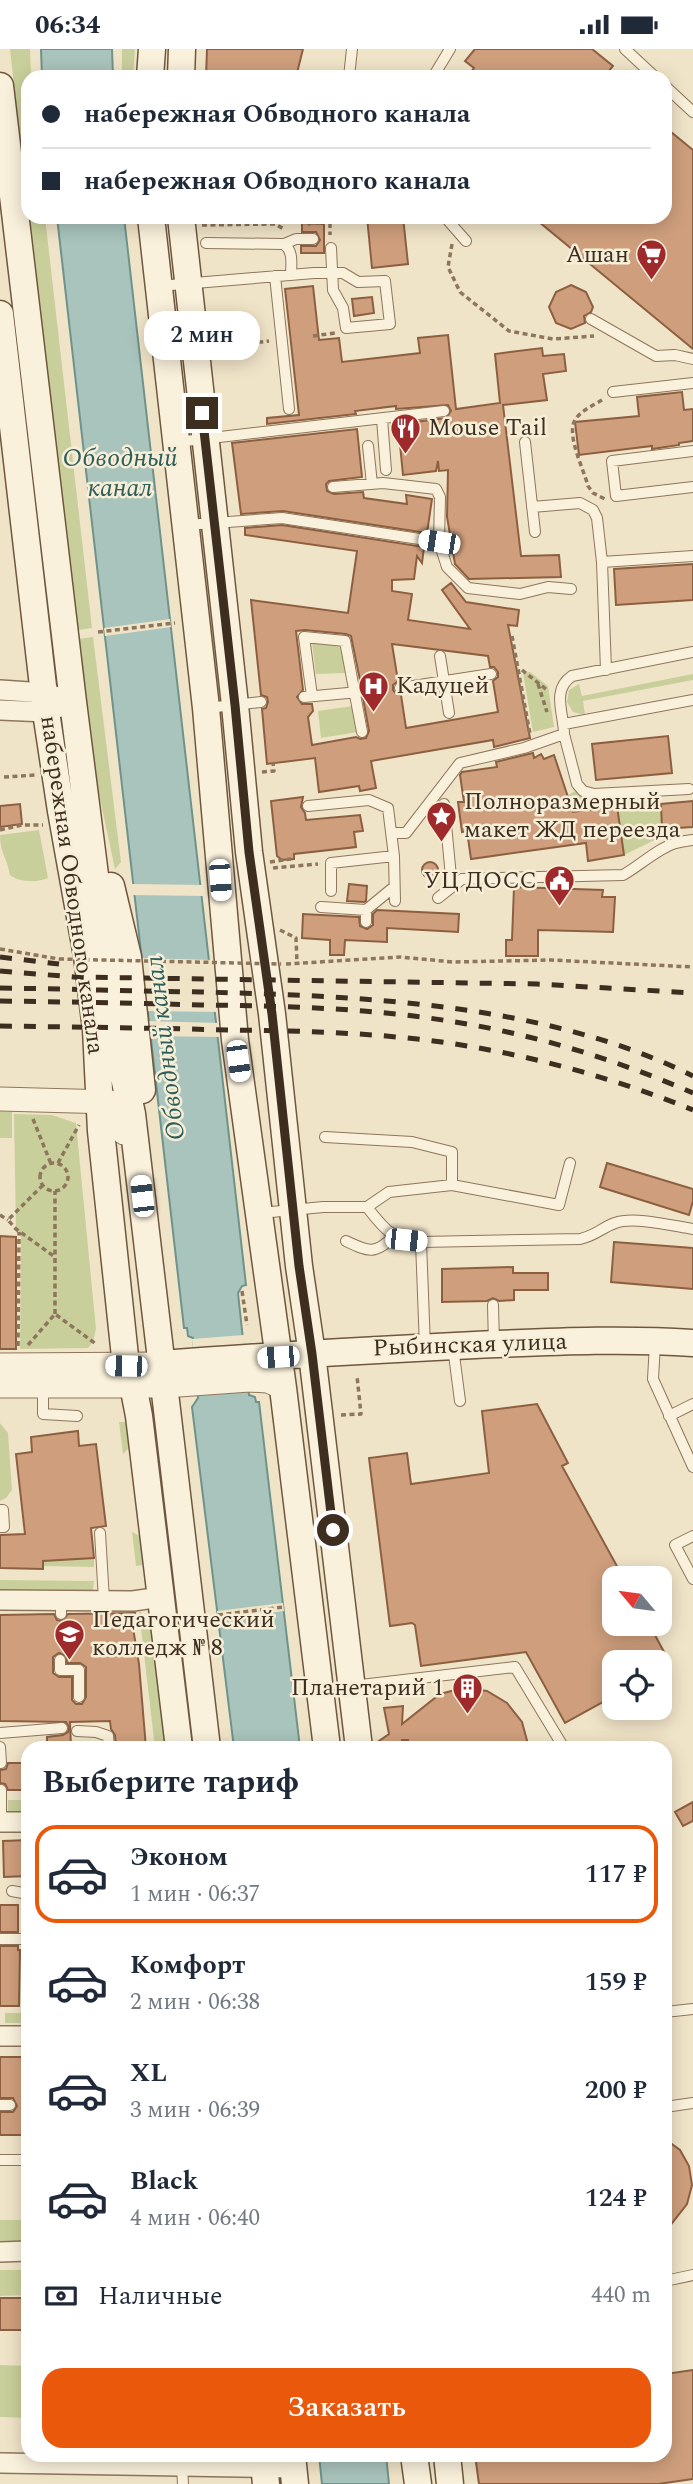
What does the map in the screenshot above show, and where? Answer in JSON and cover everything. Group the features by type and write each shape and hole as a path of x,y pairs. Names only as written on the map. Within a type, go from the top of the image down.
{"main road":[{"path":"150,70 152,49"},
{"path":"181,70 182,49"},
{"name":"набережная Обводного канала","path":"0,86 92,859 113,1017 132,1114 206,1741"},
{"path":"152,224 206,708 234,1040 283,1388 326,1741"},
{"path":"190,224 188,283 249,852 272,1014 299,1266 358,1741"},
{"name":"набережная Обводного канала","path":"0,314 45,702 87,956 96,1029 101,1131 178,1741"},
{"name":"Рыбинская улица","path":"163,1375 248,1370 278,1357 425,1347 655,1340 693,1343"},
{"path":"415,2462 418,2484"},
{"path":"448,2462 450,2484"}],"street":[{"path":"0,690 45,702"},
{"path":"0,710 45,702 73,702"},
{"path":"0,1099 100,1101 118,1106 142,1196"},
{"path":"13,1356 130,1375"},
{"path":"248,1370 283,1388"},
{"path":"0,1386 43,1385 130,1375 163,1375"},
{"path":"0,1600 61,1607 104,1600 133,1601 161,1597"},
{"path":"0,1822 21,1822"},
{"path":"0,2036 21,2036"},
{"path":"0,2252 21,2252"},
{"path":"0,2463 41,2462"},
{"path":"131,2462 183,2475 293,2469"}],"lane":[{"path":"350,70 352,49"},
{"path":"437,70 450,49"},
{"path":"625,49 648,70"},
{"path":"672,92 693,112"},
{"path":"450,224 466,241"},
{"path":"206,243 284,244 296,239 313,239"},
{"path":"284,244 291,255 291,275"},
{"path":"159,286 275,276 332,273 343,273 358,282 385,281 390,324 346,328 343,308 333,290 332,273 331,248"},
{"path":"275,276 289,409"},
{"path":"591,319 656,356 675,355 693,359"},
{"path":"613,393 693,383"},
{"path":"176,442 444,411"},
{"path":"382,419 386,470"},
{"path":"525,442 535,532"},
{"path":"368,446 372,484"},
{"path":"693,451 612,461 616,496 693,487"},
{"path":"333,487 372,484 420,492 436,489 440,497 439,542 447,567 468,588 520,594 548,587 571,589"},
{"path":"532,507 580,503 593,510 597,518 602,562 607,670"},
{"path":"186,525 282,518 439,542"},
{"path":"602,562 693,557"},
{"path":"357,692 307,696 304,637 345,641 357,692 362,732"},
{"path":"689,789 594,794 583,791 578,784 564,729 560,698 562,685 572,676 693,652"},
{"path":"440,656 449,713"},
{"path":"400,688 491,674"},
{"path":"391,833 406,833 460,763 531,745 564,729 693,700"},
{"path":"206,708 261,702"},
{"path":"308,806 369,800 387,808 394,856 395,901"},
{"path":"444,804 452,887"},
{"path":"438,898 462,879 623,874 675,843 693,840"},
{"path":"331,891 331,863 394,856"},
{"path":"321,907 366,910 394,887"},
{"path":"366,910 366,922"},
{"path":"325,1137 412,1142 452,1152 452,1185"},
{"path":"257,1213 367,1206 389,1192 452,1185 559,1205 570,1163"},
{"path":"367,1206 384,1229 394,1236 421,1242 580,1239 595,1235 618,1222 632,1221 693,1229"},
{"path":"346,1241 364,1250 375,1251 384,1247 394,1236"},
{"path":"421,1242 425,1347"},
{"path":"493,1305 494,1344"},
{"path":"655,1340 653,1379 693,1467"},
{"path":"453,1346 460,1401"},
{"path":"43,1385 43,1414 77,1416"},
{"path":"669,1416 693,1404"},
{"path":"0,1510 3,1510 4,1527 0,1527"},
{"path":"100,1533 98,1551 104,1600"},
{"path":"693,1536 675,1545 693,1579"},
{"path":"60,1660 60,1669 79,1670 79,1697"},
{"path":"352,1686 515,1667 560,1741"},
{"path":"0,1733 62,1728"},
{"path":"77,1731 96,1732 108,1736 108,1741"},
{"path":"0,1747 1,1763"},
{"path":"0,1822 1,1790"},
{"path":"12,1891 21,1892"},
{"path":"0,1939 21,1939"},
{"path":"672,2012 693,2010"},
{"path":"672,2106 693,2103"},
{"path":"0,2160 21,2160"},
{"path":"672,2280 693,2275"}],"path":[{"path":"275,224 285,230 293,230"},
{"path":"302,230 309,224"},
{"path":"330,224 331,248"},
{"path":"454,228 448,267 460,292 509,331 553,339 617,334"},
{"path":"313,336 340,333 346,328"},
{"path":"216,347 282,339"},
{"path":"613,393 578,417 574,422 572,435 588,486 593,493 607,499 616,496"},
{"path":"98,632 173,623"},
{"path":"512,636 531,745"},
{"path":"522,670 560,698"},
{"path":"266,772 274,771 274,763"},
{"path":"4,777 38,775"},
{"path":"0,830 22,825 46,824"},
{"path":"291,859 274,865 331,863"},
{"path":"282,930 296,938 297,963"},
{"path":"0,949 59,959 281,964 400,957 453,962 551,960 693,967"},
{"path":"29,1111 51,1164"},
{"path":"58,1163 79,1124"},
{"path":"58,1163 69,1177 67,1184 55,1191 48,1190 43,1185 41,1173 45,1166 58,1163"},
{"path":"8,1220 43,1185"},
{"path":"13,1356 55,1314 55,1191"},
{"path":"0,1215 55,1257"},
{"path":"13,1356 19,1232"},
{"path":"243,1291 247,1325"},
{"path":"55,1314 96,1344"},
{"path":"340,1416 361,1414 357,1376"},
{"path":"218,1615 284,1607"}],"green space":[{"path":"10,49 30,49 31,70 21,70 21,147"},
{"path":"122,49 135,49 134,70 122,70"},
{"path":"30,224 46,224 92,628 78,630"},
{"path":"93,637 121,862 115,869 96,780 78,639"},
{"path":"312,643 343,647 345,673 316,674"},
{"path":"530,672 548,686 554,727 533,732 523,673"},
{"path":"693,674 693,680 583,701 585,715 573,712 567,702 569,690 579,684 582,696"},
{"path":"353,706 358,732 321,738 318,711"},
{"path":"577,790 622,795 661,804 662,829 667,829 665,835 624,855 617,806 573,812 568,795"},
{"path":"39,830 48,878 28,881 10,875 0,835"},
{"path":"0,1111 12,1112 12,1138 0,1138"},
{"path":"14,1114 52,1115 76,1123 96,1329 93,1342 88,1348 20,1349 21,1237 16,1232"},
{"path":"119,1422 126,1422 129,1448 123,1454"},
{"path":"0,1423 8,1433 12,1490 0,1501"},
{"path":"132,1532 140,1536 143,1565 136,1566"},
{"path":"94,1558 94,1567 43,1566 43,1561"},
{"path":"0,1580 94,1581 93,1590 0,1589"},
{"path":"139,1611 150,1620 164,1741 154,1741"},
{"path":"8,1800 21,1800 21,1811 8,1812"},
{"path":"5,2013 21,2013 21,2023 5,2023"},
{"path":"0,2220 21,2220 21,2242 0,2242"},
{"path":"0,2270 21,2270 21,2295 0,2296"},
{"path":"0,2365 21,2366 21,2418 0,2417"}],"water":[{"path":"41,49 112,49 113,70 42,70"},
{"name":"Обводный канал","path":"58,224 125,224 246,1285 242,1286 238,1293 249,1395 259,1402 299,1741 233,1741 192,1407 198,1398 193,1338 188,1336 187,1328 184,1328"},
{"path":"320,2462 387,2462 389,2484 322,2484"}],"pier":[{"path":"170,619 171,627 105,636 104,628"},
{"path":"130,884 204,885 205,896 131,895"},
{"path":"139,958 213,960 219,1012 145,1011"},
{"path":"146,1021 220,1023 222,1037 147,1036"},
{"path":"244,1335 250,1392 197,1396 192,1339"},
{"path":"283,1603 284,1611 218,1619 217,1611"}],"building":[{"path":"207,49 303,49 298,70 206,70"},
{"path":"475,49 592,49 613,66 610,70 472,70 474,68 465,61"},
{"name":"Ашан","path":"672,133 693,150 693,349 541,224 672,224"},
{"path":"302,224 324,224 324,253 301,253 301,246 316,246 320,240 316,232 302,232"},
{"path":"368,224 404,224 408,264 372,268"},
{"path":"571,285 586,292 593,307 591,312 584,316 585,323 571,329 556,323 549,307 556,292"},
{"path":"313,286 319,340 339,338 342,362 420,353 418,338 448,335 456,409 500,403 495,354 542,348 543,356 564,354 566,371 543,374 547,400 503,405 521,556 559,555 561,577 469,579 455,564 447,517 448,470 439,471 438,461 436,471 403,475 398,424 446,418 451,411 448,405 396,409 396,406 355,411 356,414 267,424 267,418 299,415 285,289"},
{"path":"372,297 374,313 354,316 352,299"},
{"path":"682,392 684,410 693,409 693,441 652,449 652,446 579,455 575,422 639,416 637,397"},
{"path":"357,429 362,477 329,481 326,484 327,491 334,494 363,492 364,498 407,504 406,495 432,499 427,533 283,511 241,514 232,443"},
{"path":"282,525 424,547 422,563 417,556 414,579 392,580 392,591 412,594 408,620 470,629 442,590 451,583 466,602 519,610 517,626 508,625 530,738 494,747 493,740 371,761 376,788 360,791 359,786 319,792 315,758 267,764 262,709 266,708 268,702 267,697 261,695 251,600 348,613 357,551 245,535 245,528","holes":["296,631 351,636 361,685 366,691 363,698 369,731 366,738 356,737 312,745 308,717 313,711 312,704 302,704 297,697 303,690","392,644 488,656 490,667 494,667 498,672 498,677 493,681 498,712 406,728 401,695 397,695 393,690 393,685 398,681"]},
{"path":"693,564 693,600 616,605 614,569"},
{"path":"668,736 672,773 596,780 592,744"},
{"path":"533,753 534,758 541,754 544,759 554,755 573,812 617,806 624,855 588,861 586,843 471,859 467,831 462,832 458,802 464,802 460,775 462,772 497,767 496,762"},
{"path":"303,797 301,807 306,820 360,815 363,831 354,832 356,847 294,854 294,859 282,860 277,856 271,801"},
{"path":"693,801 693,827 662,829 661,804"},
{"path":"20,804 22,824 0,827 0,806"},
{"path":"430,862 436,864 436,876 430,878 424,876 422,870 424,864"},
{"path":"349,884 367,886 366,901 347,901"},
{"path":"514,887 603,890 602,897 615,897 613,932 538,930 538,956 506,956 506,940 512,940"},
{"path":"377,910 459,914 458,932 387,928 387,942 345,940 344,955 330,955 330,940 302,938 303,914 359,917 360,926 367,929 373,925 373,914"},
{"path":"607,1163 693,1189 689,1215 600,1187"},
{"path":"0,1236 16,1237 16,1349 0,1349"},
{"path":"614,1242 693,1248 693,1289 611,1282"},
{"path":"513,1267 513,1273 548,1273 548,1290 514,1290 514,1300 499,1301 493,1298 487,1301 442,1302 442,1269"},
{"path":"537,1404 568,1463 562,1466 617,1566 602,1566 602,1636 655,1636 663,1650 602,1650 602,1703 565,1723 526,1652 421,1666 415,1625 412,1623 390,1626 369,1458 407,1453 411,1484 489,1473 482,1411"},
{"path":"78,1431 79,1446 96,1444 106,1526 91,1528 94,1558 43,1561 43,1569 0,1568 0,1535 25,1534 16,1454 32,1452 31,1437"},
{"name":"Педагогический колледж № 8","path":"135,1613 132,1622 139,1664 145,1741 115,1741 110,1721 70,1722 71,1741 47,1741 47,1737 68,1732 66,1722 0,1721 0,1615 54,1614 57,1620 62,1621 68,1614","holes":["59,1653 66,1656 67,1663 80,1663 86,1667 86,1697 82,1704 76,1704 72,1700 72,1677 59,1677 53,1673 53,1657"]},
{"name":"Планетарий 1","path":"463,1688 487,1691 507,1703 522,1722 527,1741 379,1741 389,1734 384,1708 403,1706 402,1724 440,1694"},
{"path":"8,1763 21,1763 21,1790 8,1790 5,1784 0,1783 0,1770 6,1769"},
{"path":"693,1802 693,1821 683,1826 675,1812"},
{"path":"21,1840 21,1876 4,1877 3,1841"},
{"path":"0,1905 18,1905 18,1932 0,1932"},
{"path":"0,1946 18,1946 20,1950 19,2006 0,2006"},
{"path":"0,2057 21,2057 21,2135 0,2135 0,2112 13,2112 17,2106 13,2098 0,2098"},
{"path":"672,2144 680,2150 689,2166 692,2185 687,2204 672,2223"},
{"path":"0,2298 21,2298 21,2330 0,2330"},
{"path":"693,2370 693,2479 658,2484 479,2484 476,2462 672,2462 672,2373"}],"railway":[{"path":"0,957 59,964"},
{"path":"0,971 74,977 537,984 693,993"},
{"path":"0,988 325,997 452,1008 515,1018 577,1033 636,1052 693,1076"},
{"path":"0,1001 297,1007 423,1017 486,1027 546,1041 606,1059 693,1093"},
{"path":"0,1026 291,1031 417,1039 506,1053 561,1066 641,1090 693,1110"}],"place":[{"name":"Ашан","path":"652,282"},
{"name":"Mouse Tail","path":"405,455"},
{"name":"Кадуцей","path":"373,713"},
{"name":"Полноразмерный макет ЖД переезда","path":"441,843"},
{"name":"УЦ ДОСС","path":"560,908"},
{"name":"Педагогический колледж № 8","path":"69,1661"},
{"name":"Планетарий 1","path":"467,1715"}],"route":[{"path":"202,413 249,852 265,952 299,1266 333,1530"}]}
